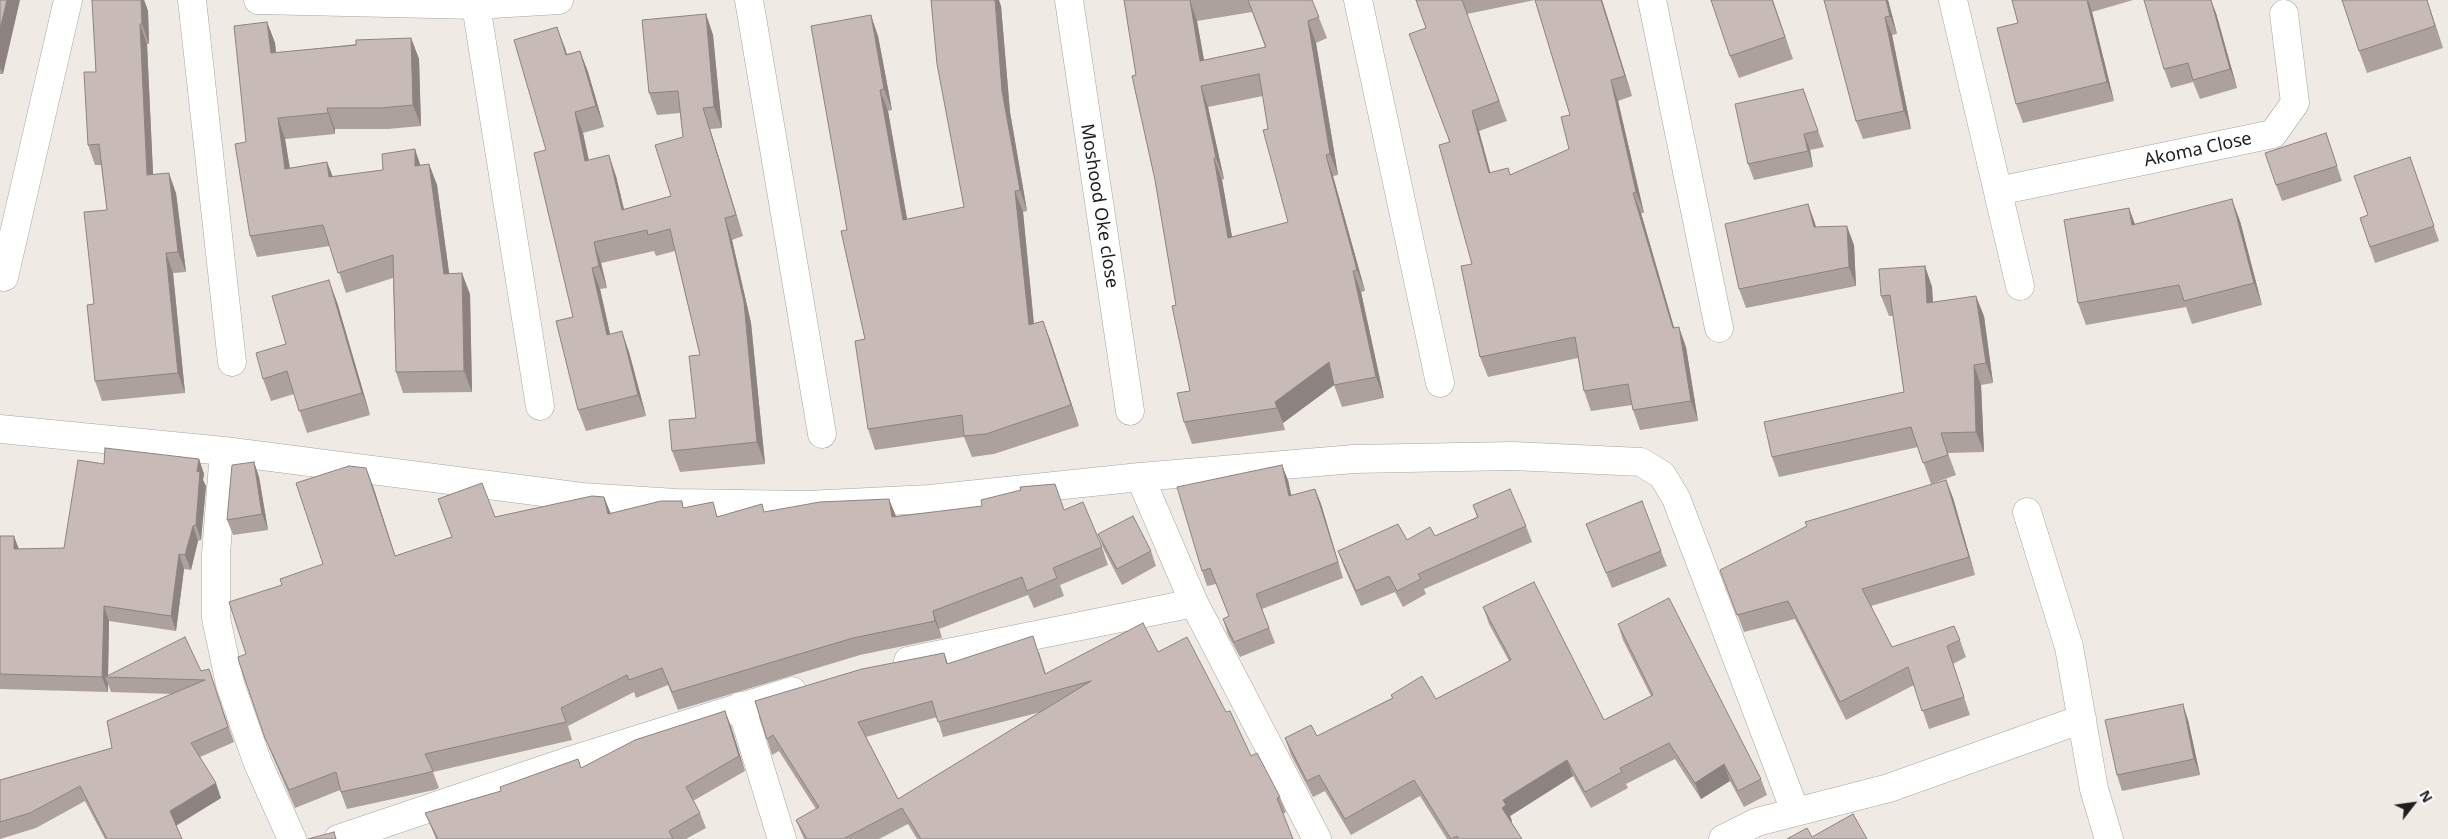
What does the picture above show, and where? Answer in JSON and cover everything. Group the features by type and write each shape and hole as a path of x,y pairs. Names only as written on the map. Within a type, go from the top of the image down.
{"street":[{"path":"4,278 68,0"},
{"path":"192,0 232,362"},
{"path":"258,0 476,5 559,0"},
{"path":"749,0 822,434"},
{"name":"Moshood Oke close","path":"1069,0 1130,411"},
{"path":"1358,0 1440,383"},
{"path":"1652,0 1719,328"},
{"path":"1953,0 2020,286"},
{"path":"476,5 540,406"},
{"name":"Akoma Close","path":"1998,192 2273,134 2295,103 2284,14"},
{"path":"0,429 224,451 582,497 676,503 807,505 930,499 1140,477 1354,460 1513,456 1641,462 1662,474 1676,498 1795,812"},
{"path":"224,451 216,554 216,618 230,684 257,761 292,839"},
{"path":"1140,477 1194,603 1317,839"},
{"path":"2027,512 2069,647 2094,789 2109,839"},
{"path":"884,666 1194,603"},
{"path":"338,839 381,832 741,706 817,684"},
{"path":"741,706 782,839"},
{"path":"1723,839 1762,830 1795,812 1889,788 2082,719"}],"building":[{"path":"0,0 7,0 0,29"},
{"path":"92,0 141,0 142,24 140,24 147,175 169,173 178,252 166,253 178,373 95,381 87,305 94,304 84,212 107,210 99,144 88,145 84,72 96,72"},
{"path":"931,0 995,0 1002,91 1020,190 1015,191 1029,325 1043,321 1071,405 986,434 964,436 962,415 868,429 855,341 865,339 841,231 847,230 811,26 871,15 884,89 880,90 903,220 964,207 937,64"},
{"path":"1124,0 1190,0 1200,61 1266,47 1248,0 1312,0 1319,17 1308,21 1330,154 1326,155 1357,270 1353,271 1376,377 1334,385 1329,362 1275,402 1277,408 1184,422 1177,393 1190,391 1172,306 1176,305 1155,180 1132,76 1136,75","holes":["1259,74 1268,129 1263,130 1288,222 1228,238 1214,158 1216,158 1201,86"]},
{"path":"1416,0 1462,0 1499,101 1472,111 1489,173 1508,168 1510,175 1569,149 1561,117 1570,115 1535,0 1601,0 1625,76 1611,80 1636,192 1633,193 1673,328 1679,327 1691,401 1633,410 1628,384 1584,391 1575,337 1480,357 1461,266 1472,264 1439,145 1450,142 1409,34 1426,28"},
{"path":"1711,0 1772,0 1785,37 1730,56"},
{"path":"1824,0 1886,0 1890,16 1885,17 1904,111 1856,121"},
{"path":"2012,0 2087,0 2107,82 2016,104 1997,28 2018,23"},
{"path":"2144,0 2211,0 2230,69 2193,80 2188,63 2164,69"},
{"path":"2342,0 2427,0 2435,26 2359,51"},
{"path":"706,14 714,107 703,108 736,215 725,218 744,302 757,442 672,451 669,420 696,418 689,356 700,355 670,229 648,235 647,230 594,242 599,266 592,268 607,335 622,331 638,395 578,410 556,321 573,317 534,153 546,150 514,40 557,27 566,55 580,51 596,106 575,112 585,161 609,155 622,210 671,196 655,145 683,137 678,91 649,93 642,20"},
{"path":"267,22 271,53 356,45 356,40 411,38 413,105 381,108 327,108 328,113 278,118 285,169 327,162 329,177 383,170 382,154 415,149 415,166 429,164 444,274 462,273 464,371 396,372 393,255 338,273 323,225 250,236 235,144 246,142 234,26"},
{"path":"1803,89 1818,131 1804,134 1808,151 1748,164 1735,104"},
{"path":"2326,133 2337,166 2276,185 2265,153"},
{"path":"2410,157 2434,226 2370,247 2360,218 2368,215 2354,176"},
{"path":"2232,199 2254,283 2184,301 2179,285 2078,303 2064,220 2129,208 2132,225"},
{"path":"1808,204 1814,227 1847,226 1849,267 1739,289 1725,224"},
{"path":"1925,266 1927,303 1976,296 1986,363 1974,365 1976,432 1941,433 1948,455 1923,463 1911,427 1772,457 1764,422 1904,392 1890,295 1881,296 1879,269"},
{"path":"329,280 362,393 299,411 287,371 263,379 256,353 286,344 272,296"},
{"path":"105,448 199,459 197,472 200,471 196,525 193,526 185,555 179,554 171,616 104,606 102,677 0,674 0,536 14,536 14,549 64,548 78,460 104,464"},
{"path":"254,462 262,514 227,520 232,465"},
{"path":"1282,465 1289,496 1315,489 1338,562 1256,594 1269,628 1234,642 1223,619 1229,616 1210,568 1202,571 1177,487"},
{"path":"349,466 366,468 395,556 452,537 438,499 482,483 495,517 592,496 604,497 608,514 661,501 682,501 683,508 713,502 717,517 762,504 764,512 820,502 889,499 892,517 982,506 981,500 1021,490 1020,487 1055,484 1064,510 1083,502 1102,547 1053,568 1057,578 1027,591 1022,577 933,611 935,621 853,638 672,692 662,668 629,680 627,675 561,708 566,722 425,754 433,771 427,773 341,792 336,772 289,790 265,738 239,662 238,657 246,654 229,602 282,585 280,579 323,564 296,483"},
{"path":"1946,480 1969,557 1862,589 1892,647 1954,626 1960,640 1947,646 1964,697 1922,711 1908,667 1840,702 1788,601 1737,615 1720,570 1807,526 1805,522"},
{"path":"1510,489 1526,526 1418,574 1421,579 1397,591 1389,576 1356,591 1338,551 1398,524 1407,540 1430,527 1435,536 1478,517 1473,505"},
{"path":"1642,501 1661,551 1606,573 1586,524"},
{"path":"1133,516 1151,551 1117,569 1098,534"},
{"path":"1534,582 1604,720 1653,695 1618,624 1669,598 1761,779 1738,791 1724,764 1695,783 1669,743 1620,768 1622,772 1585,792 1567,760 1503,800 1506,805 1502,808 1522,839 1459,839 1457,836 1451,839 1414,780 1345,819 1319,775 1307,781 1285,738 1311,725 1317,736 1393,698 1391,695 1422,676 1436,699 1511,660 1483,607"},
{"path":"1143,623 1158,652 1187,637 1226,712 1230,711 1251,756 1257,753 1280,797 1277,798 1293,839 921,839 902,808 843,839 807,839 796,820 819,807 773,735 767,739 755,701 862,669 944,653 947,664 1033,636 1045,674","holes":["1091,681 898,799 858,722 932,701 938,722"]},
{"path":"185,637 201,671 209,669 228,727 191,743 216,783 170,811 182,839 107,839 80,786 30,813 0,822 0,780 112,748 107,721 205,680 105,677"},
{"path":"2183,704 2194,759 2117,775 2105,720"},
{"path":"725,711 739,756 686,787 700,813 669,831 673,839 438,839 425,813 501,791 500,787 578,759 581,768 635,740"},
{"path":"1853,814 1867,839 1787,839 1807,828 1812,837"},
{"path":"334,832 336,839 308,839"}]}
